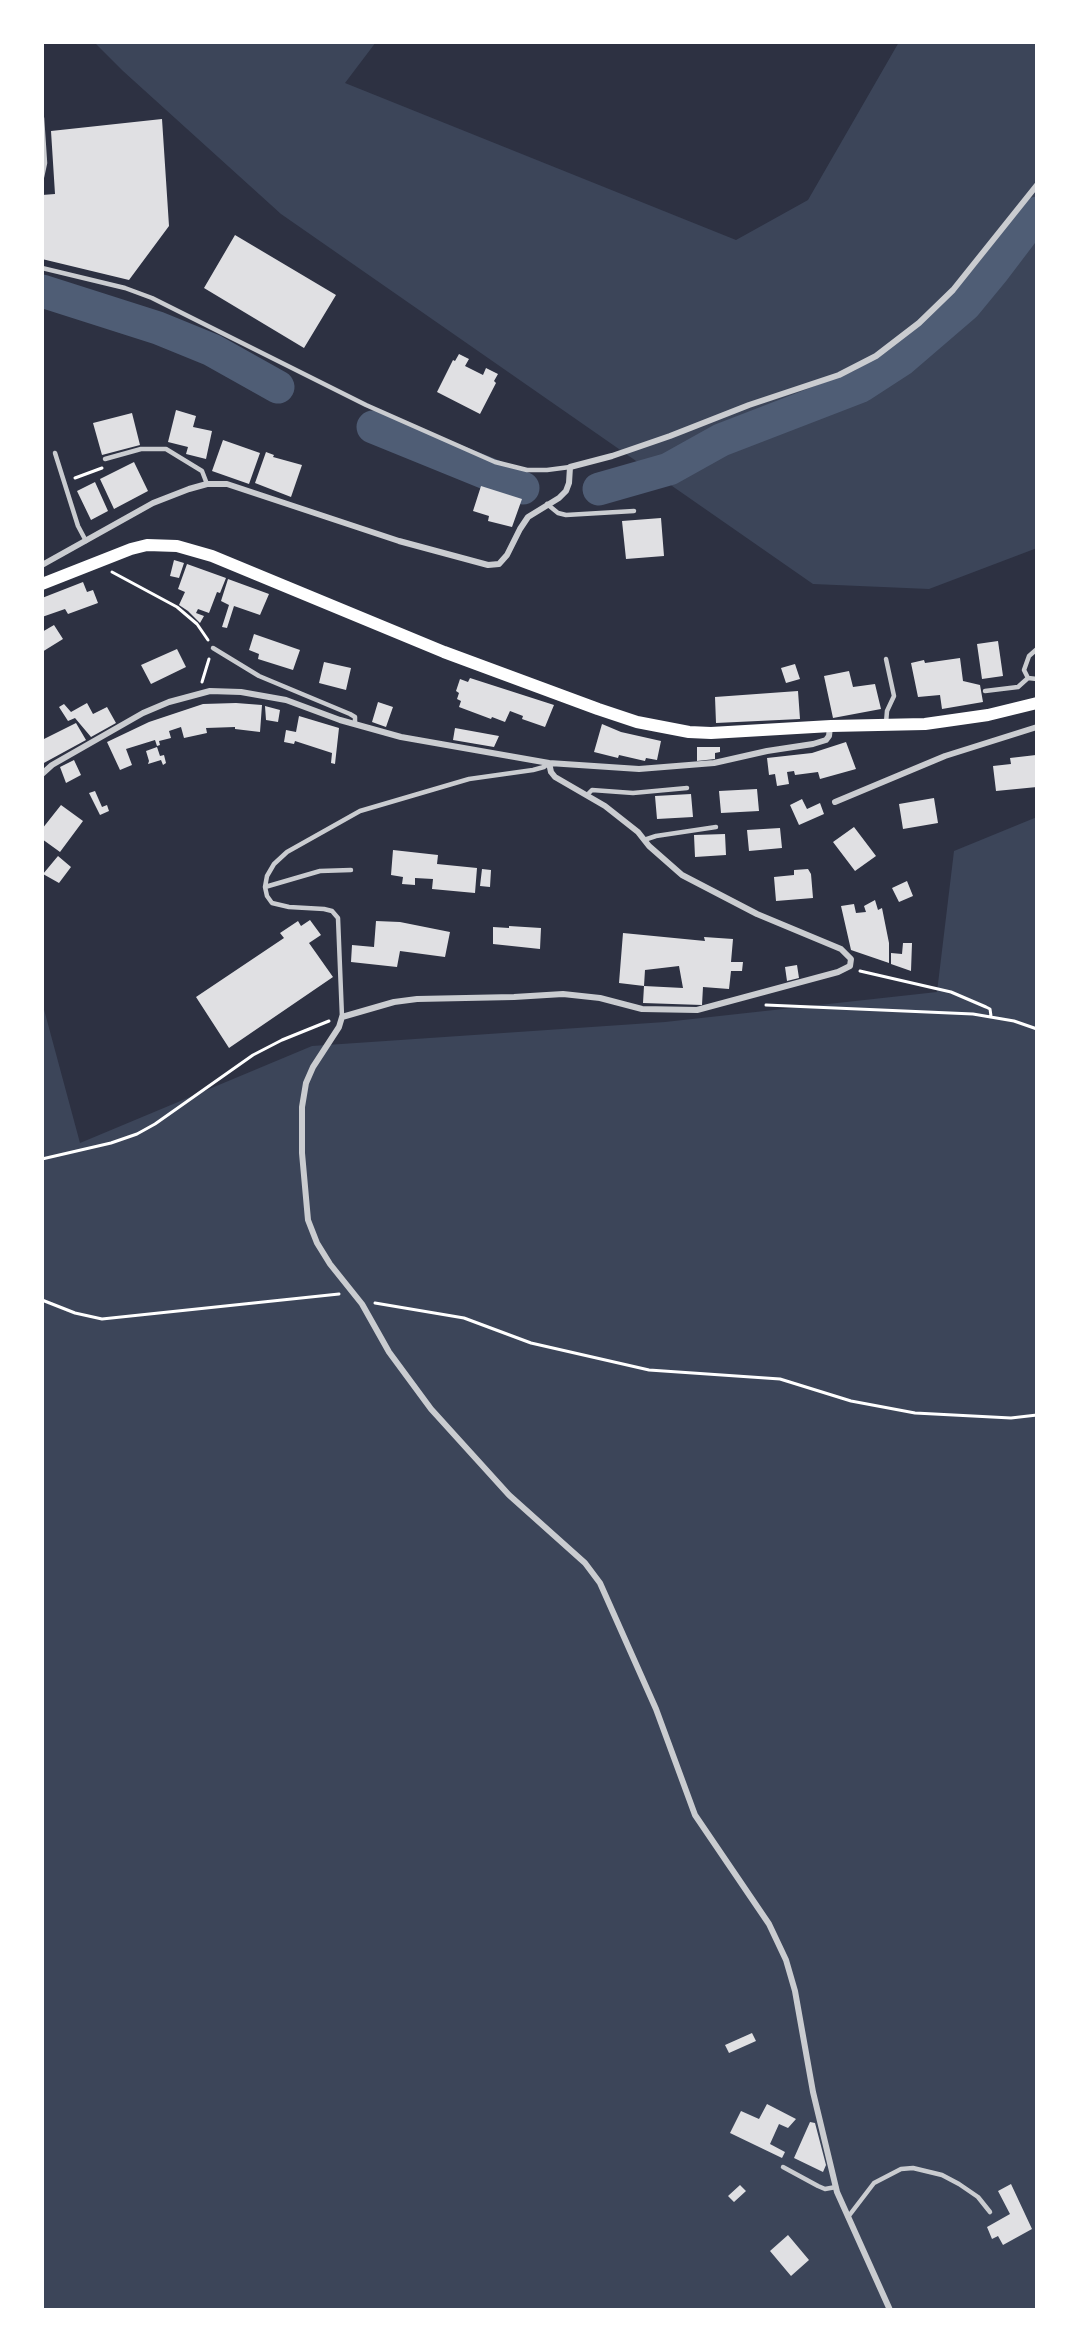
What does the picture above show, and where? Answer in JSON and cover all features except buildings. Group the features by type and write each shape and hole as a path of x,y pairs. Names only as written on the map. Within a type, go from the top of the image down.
{"main road":[{"path":"42,584 103,559 147,545 177,546 194,550 444,652 638,722 689,732 886,726 956,720 1037,704"}],"street":[{"path":"42,565 153,503 207,484 228,484 399,541 488,565 499,564 507,555 528,517 559,498 566,491 570,467 612,456 670,436 749,405 838,375 876,356 919,323 953,290 1037,184"},
{"path":"42,774 52,765 143,713 169,702 210,691 241,692 286,700 355,724 401,736 549,763 639,769 714,763 820,742 829,736 831,726"},
{"path":"835,802 945,756 1037,727"},
{"path":"549,763 550,772 555,777 605,806 638,832 682,875 718,896 841,949 852,959 850,966 838,972 697,1010 642,1009 600,998 563,994 426,998 394,1002 342,1017 339,1028 313,1066 306,1083 302,1107 303,1163 308,1220 317,1243 330,1264 362,1304 389,1352 431,1409 509,1495 585,1563 600,1583 656,1709 695,1815 769,1924 786,1960 795,1991 813,2092 836,2187 890,2310"}],"lane":[{"path":"42,118 45,163 42,177"},
{"path":"42,268 125,288 152,298 366,405 495,462 527,470 570,467"},
{"path":"105,459 141,449 166,449 202,471 207,484"},
{"path":"55,453 78,526 86,541"},
{"path":"547,504 558,513 566,515 634,511"},
{"path":"213,648 259,676 350,714 356,720 355,724"},
{"path":"1028,678 1024,666 1029,656 1037,649"},
{"path":"886,659 894,696 887,711 886,726"},
{"path":"985,691 1018,687 1028,678 1037,679"},
{"path":"342,1017 338,918 332,911 324,909 279,906 272,903 265,887 267,876 274,864 287,852 360,811 469,779 533,770 549,763"},
{"path":"587,795 592,790 633,793 687,788"},
{"path":"644,840 656,836 716,827"},
{"path":"265,887 320,871 351,870"},
{"path":"783,2167 825,2189 836,2187"},
{"path":"848,2217 874,2183 901,2169 913,2168 934,2172 959,2184 978,2197 990,2212"}],"path":[{"path":"64,482 102,469 105,459"},
{"path":"103,559 113,573 163,598 187,614 197,624 213,648 202,682"},
{"path":"850,966 856,970 951,992 990,1009 991,1017"},
{"path":"743,999 751,1005 878,1009 991,1017 1014,1021 1037,1029"},
{"path":"42,1159 111,1143 137,1134 155,1125 253,1056 316,1024 342,1017"},
{"path":"42,1300 75,1313 102,1319 339,1294 352,1290"},
{"path":"362,1304 375,1303 464,1318 531,1343 650,1370 780,1379 850,1401 915,1413 1011,1418 1037,1414"}],"shaded area":[{"path":"94,42 376,42 345,83 736,240 808,200 899,42 1037,42 1037,548 929,589 813,584 281,214"},
{"path":"1037,817 1037,2310 42,2310 42,1002 80,1143 312,1046 665,1022 937,992 954,851"}],"waterway":[{"path":"599,489 669,469 721,440 861,386 901,360 965,305 1037,213"},
{"path":"42,291 158,328 212,350 278,387"},
{"path":"373,427 523,488"}]}
